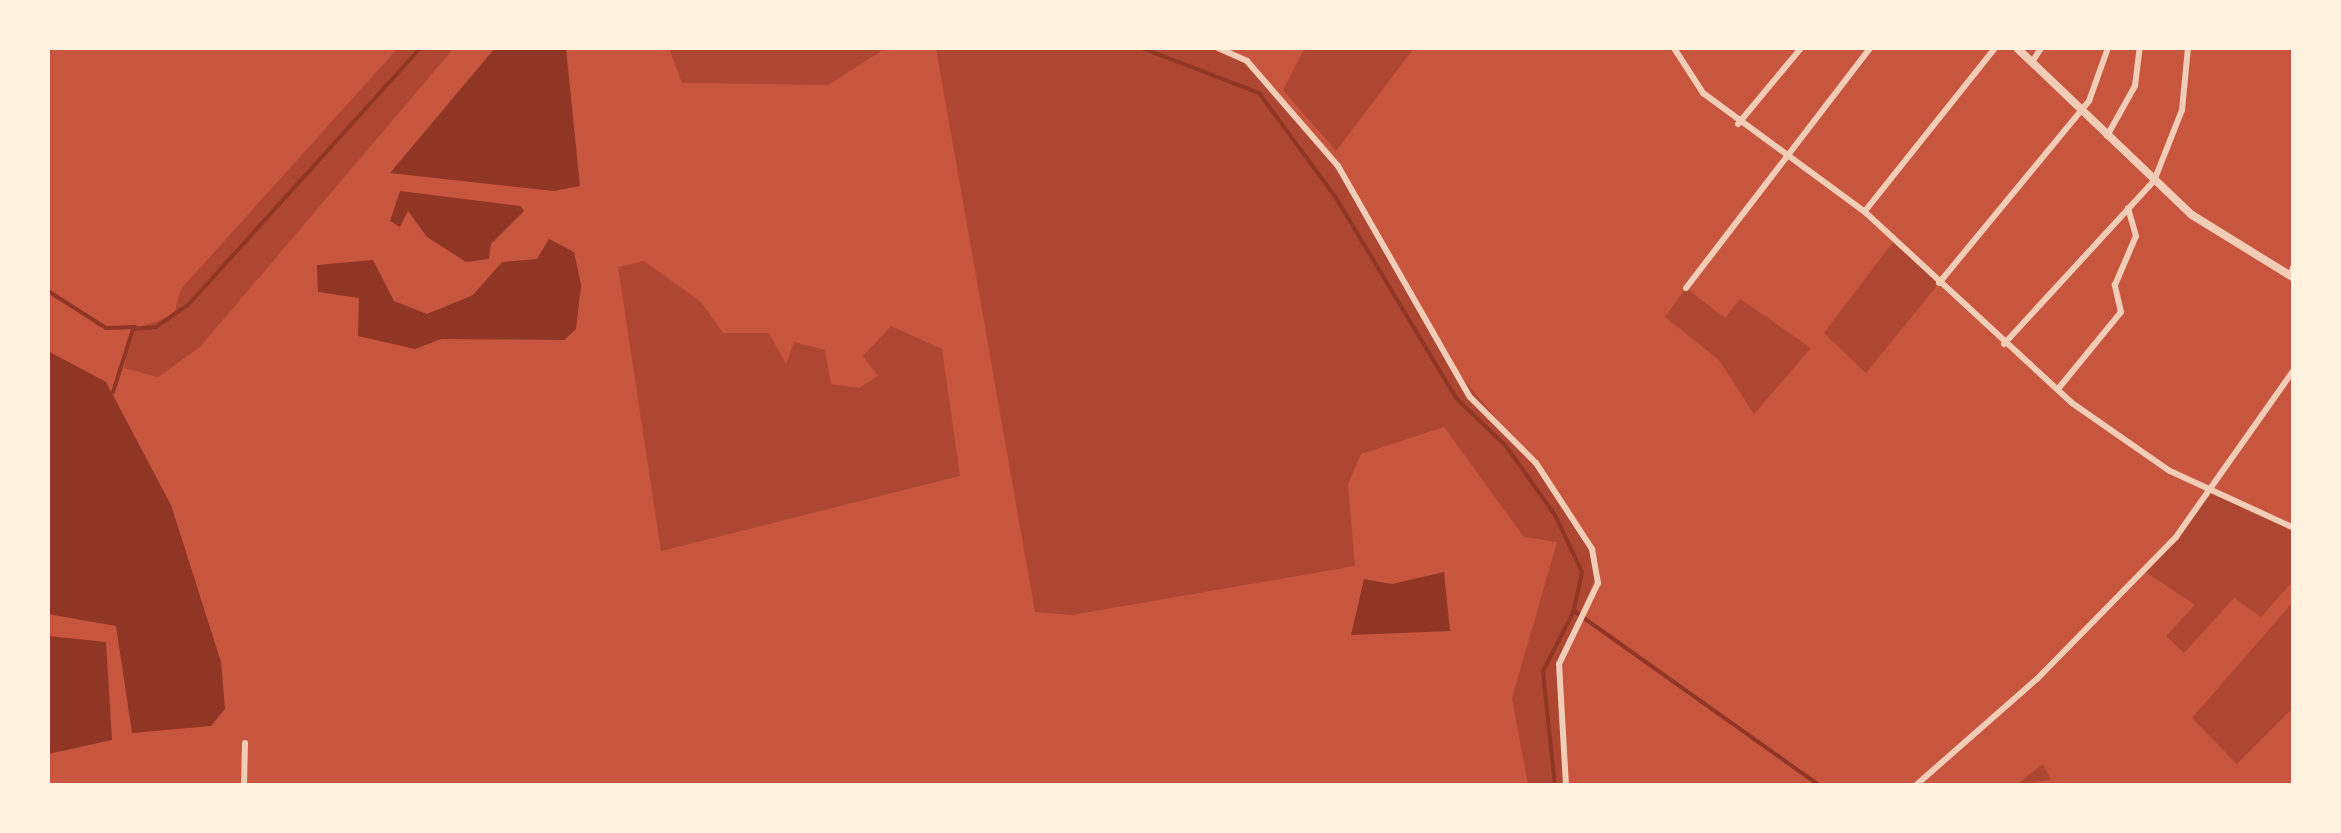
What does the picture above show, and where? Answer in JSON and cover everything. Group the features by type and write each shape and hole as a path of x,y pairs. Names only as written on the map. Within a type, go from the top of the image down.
{"street":[{"path":"1218,48 1247,62 1338,166 1470,396 1536,463 1592,549 1598,583 1560,664 1566,786"},
{"path":"1674,48 1738,124 1865,212 2004,344 2058,389 2211,492 2294,528"},
{"path":"1738,124 1801,48"},
{"path":"1686,288 1870,48"},
{"path":"1865,212 1994,48"},
{"path":"2017,48 2154,181 2292,277 2294,265"},
{"path":"2032,62 2041,48"},
{"path":"1939,284 2080,109 2108,48"},
{"path":"2107,137 2135,86 2140,48"},
{"path":"2004,344 2154,181 2182,110 2188,48"},
{"path":"2058,389 2121,312 2115,285 2136,236 2128,208"},
{"path":"1915,786 2038,679 2211,492 2294,370"},
{"path":"244,743 244,786"}],"shaded area":[{"path":"398,48 454,48 200,347 158,377 124,368 132,330 174,315 181,289"},
{"path":"495,48 566,48 580,186 554,191 390,173"},
{"path":"669,48 886,48 828,85 682,83"},
{"path":"936,48 1218,48 1247,61 1338,166 1445,357 1564,500 1598,569 1557,678 1565,785 1528,785 1512,698 1557,542 1524,537 1444,427 1361,454 1348,484 1355,566 1072,615 1035,612"},
{"path":"1305,48 1414,48 1336,151 1283,90"},
{"path":"400,191 521,206 524,211 491,244 489,259 466,262 427,237 408,211 400,227 390,221"},
{"path":"1896,238 1939,283 1866,373 1824,333"},
{"path":"549,239 574,252 581,285 576,329 564,340 441,339 415,349 358,336 359,298 318,292 317,265 373,260 394,301 427,314 473,295 502,262 537,259"},
{"path":"644,261 701,302 723,333 769,333 786,364 794,342 825,350 831,384 859,388 878,376 863,356 891,326 942,349 960,476 661,551 618,267"},
{"path":"1686,288 1725,318 1740,299 1811,348 1754,414 1719,360 1665,317"},
{"path":"48,351 106,382 171,505 221,662 225,709 211,726 132,733 116,626 48,614"},
{"path":"2211,492 2293,528 2293,581 2261,617 2234,598 2184,653 2166,636 2195,605 2144,571"},
{"path":"1444,572 1450,631 1351,635 1364,579 1392,584"},
{"path":"2293,602 2293,708 2237,764 2192,718"},
{"path":"48,636 106,642 112,740 48,754"},
{"path":"2043,764 2051,780 2016,785"}],"waterway":[{"path":"113,392 133,329 156,327 189,304 420,48"},
{"path":"1142,48 1259,93 1336,198 1456,398 1506,446 1555,515 1582,572 1574,611 1820,786"},
{"path":"48,291 106,328 135,327"},
{"path":"1555,786 1543,671 1574,611"}]}
